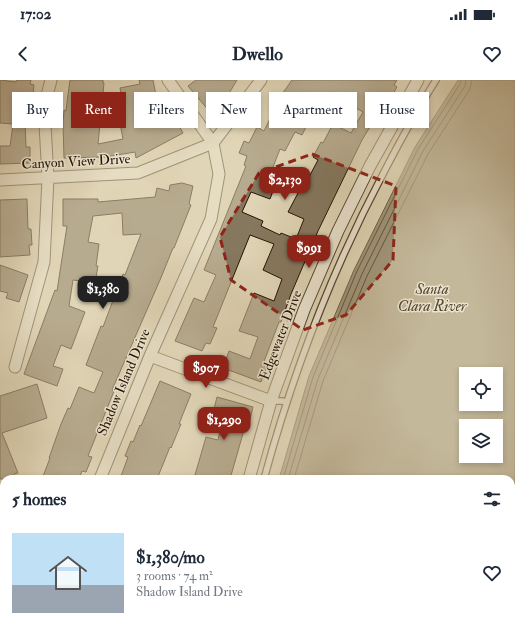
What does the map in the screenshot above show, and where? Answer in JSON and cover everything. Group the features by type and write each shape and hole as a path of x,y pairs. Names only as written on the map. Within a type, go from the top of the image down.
{"street":[{"path":"15,367 44,262 48,178 44,106 51,80"},
{"name":"Shadow Island Drive","path":"102,475 150,356 211,219 219,174 213,143 168,80"},
{"path":"213,143 261,80"},
{"name":"Edgewater Drive","path":"250,475 271,401 304,310 338,230 370,166 418,80"},
{"name":"Canyon View Drive","path":"0,180 138,173 213,143"},
{"path":"150,356 271,401"}],"lane":[{"path":"265,475 286,402 314,324 341,259 368,201 398,144 436,80"},
{"path":"271,401 286,402"}],"highlighted area":[{"path":"312,154 396,186 393,260 346,315 303,330 231,280 220,237 259,173"}],"water":[{"name":"Santa Clara River","path":"458,80 515,80 515,475 280,475 309,376 354,270 415,147 427,128 429,128 429,125"}],"building":[{"path":"0,80 16,82 17,80 31,80 30,84 34,85 33,92 12,92 12,124 0,123"},
{"path":"70,80 103,80 103,92 71,92 71,128 100,128 98,144 123,139 121,128 126,128 126,92 121,92 120,88 140,84 139,80 153,80 155,92 134,92 134,128 180,128 183,133 136,158 135,152 105,157 64,158 63,123 64,110 66,111"},
{"path":"196,80 237,80 230,92 206,92 206,107 198,98 198,92 193,92 188,86"},
{"path":"292,80 397,80 394,85 397,87 394,92 365,92 365,128 369,128 318,231 291,294 281,322 279,322 263,364 267,366 261,382 223,368 229,351 250,359 258,337 239,331 254,293 274,301 282,279 263,270 274,244 250,235 213,327 217,328 210,344 206,343 202,351 175,341 194,298 204,302 216,275 204,270 246,166 244,165 247,156 239,153 244,141 249,143 256,128 264,131 269,121 269,128 306,128 302,135 295,132 285,151 280,149 268,180 276,183 270,199 251,192 242,212 263,221 261,226 280,235 281,233 296,239 304,219 288,212 307,176 309,177 318,160 313,157 331,128 341,128 351,133 354,128 357,128 357,122 363,112 357,109 357,92 283,92"},
{"path":"12,128 25,128 26,147 30,147 30,163 0,164 0,146 10,146"},
{"path":"182,183 193,186 189,204 191,205 174,248 112,390 114,391 88,456 92,457 86,472 82,471 80,475 44,475 61,424 68,408 70,409 79,387 94,393 103,372 86,365 101,326 103,327 123,274 125,275 141,234 123,235 122,213 93,216 88,242 99,244 96,266 98,266 95,283 73,280 69,306 85,312 71,349 61,345 53,366 63,369 57,386 24,374 55,290 57,291 67,226 63,226 63,199 98,199 98,202 155,197 157,188 169,191 170,185"},
{"path":"27,199 28,229 31,229 32,245 29,245 30,255 0,257 0,200"},
{"path":"0,265 28,275 19,302 6,298 8,293 0,291"},
{"path":"160,381 191,394 179,424 181,424 159,475 121,475 128,457 125,456 131,441 133,442 140,425 141,426"},
{"path":"37,384 47,418 2,433 18,473 14,475 0,475 0,396"},
{"path":"217,397 253,407 249,423 246,423 231,475 195,475 206,437 218,440 223,416 213,413"}]}
